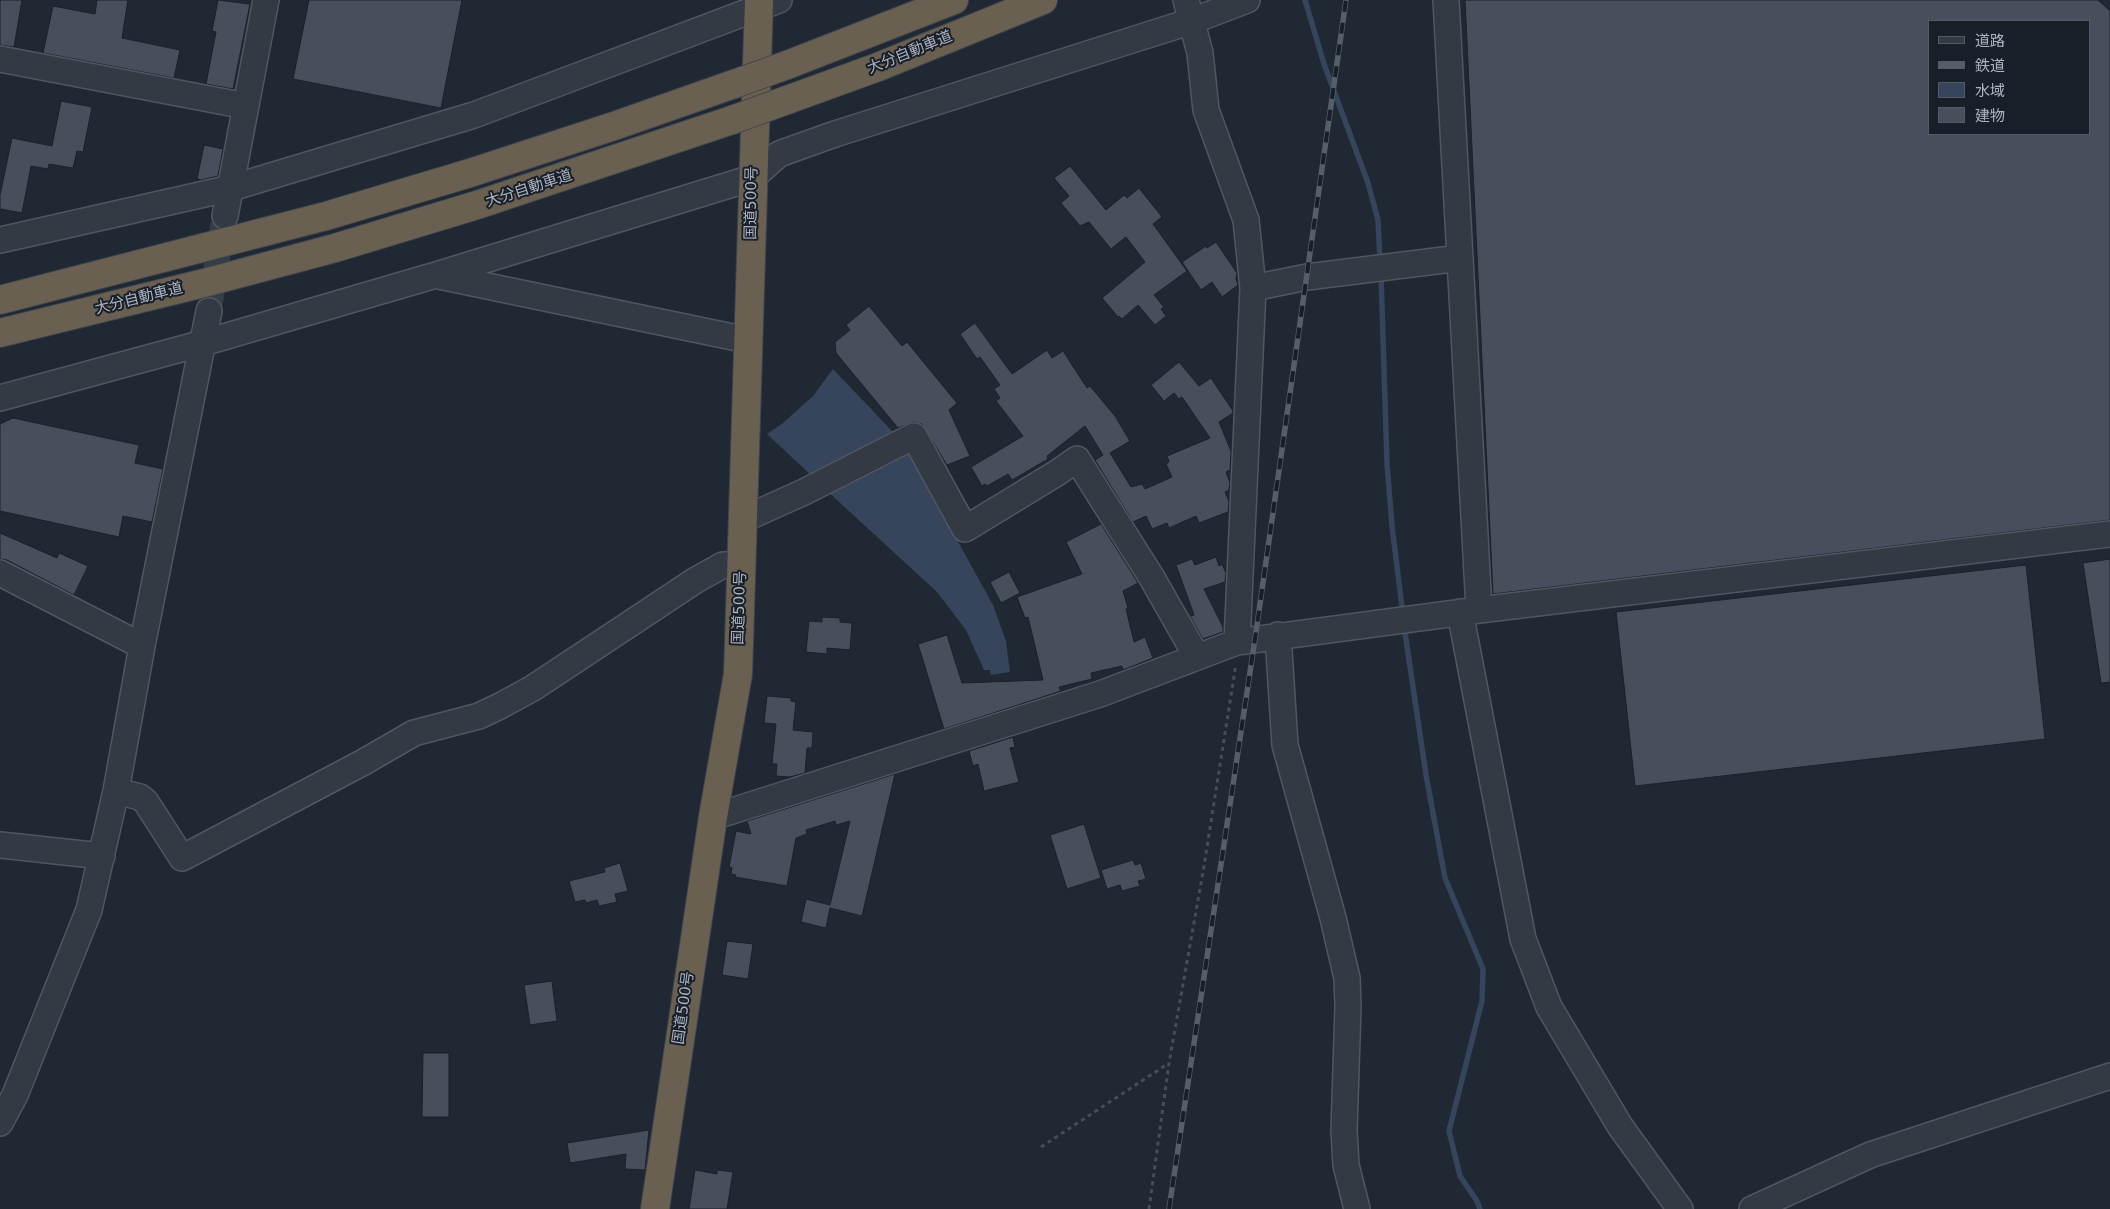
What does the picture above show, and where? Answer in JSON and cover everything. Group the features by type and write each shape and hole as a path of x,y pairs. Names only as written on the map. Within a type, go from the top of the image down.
{"highway":[{"path":"868,34 941,0"},
{"path":"0,300 326,216 488,167 734,84 954,0"},
{"name":"大分自動車道","path":"0,333 335,248 496,199 732,120 878,67 1043,0"},
{"name":"国道500号","path":"655,1209 713,817 738,674 744,519 752,178 765,3"}],"street":[{"path":"225,216 266,0"},
{"path":"0,398 203,343 436,275 752,178 779,154 1189,11 1246,0"},
{"path":"1446,0 1460,258 1469,611 1523,939 1549,1007 1620,1126 1680,1209"},
{"path":"0,240 231,188 474,115 765,3"},
{"path":"1189,11 1200,53 1206,110 1246,220 1253,288 1237,642"},
{"path":"0,59 246,106"},
{"path":"1253,288 1307,277 1460,258"},
{"path":"436,275 747,340"},
{"path":"0,1123 15,1096 89,910 116,791 142,646 209,311"},
{"path":"744,519 804,492 914,436 965,529 1057,474 1077,459 1152,578 1197,657"},
{"path":"713,817 1100,694 1237,642 1469,611 2110,534"},
{"path":"116,791 140,797 146,802 182,858 362,763 414,733 479,716 500,706 533,688 696,580 723,565 742,564"},
{"path":"0,573 142,646"},
{"path":"1278,636 1285,745 1333,918 1347,978 1348,1006 1344,1130 1346,1166 1357,1209"},
{"path":"0,845 102,856"},
{"path":"1752,1209 1870,1155 2110,1076"}],"path":[{"path":"1149,1209 1168,1063 1203,872 1236,671 1237,642"},
{"path":"1041,1148 1168,1063"}],"water":[{"path":"833,369 894,433 813,477 767,434 783,423 813,396"},
{"path":"909,453 993,605 1006,641 1010,672 991,675 990,670 984,670 966,630 937,592 825,489"}],"building":[{"path":"0,0 22,0 14,47 0,45"},
{"path":"97,0 128,0 122,38 180,50 174,78 43,53 53,6 95,14"},
{"path":"218,0 250,4 233,89 206,84 216,32 212,31"},
{"path":"309,0 462,0 441,108 293,79"},
{"path":"1465,0 2098,0 2110,11 2110,520 1493,594"},
{"path":"61,101 92,107 83,152 77,151 73,168 49,164 48,169 31,166 22,213 0,209 0,195 12,138 52,146"},
{"path":"204,145 223,149 218,176 201,180 197,179"},
{"path":"1070,166 1106,210 1124,195 1127,198 1139,188 1162,217 1153,224 1187,271 1154,295 1164,307 1161,309 1166,316 1155,325 1138,305 1122,319 1118,317 1102,298 1145,262 1126,237 1111,249 1089,222 1080,226 1061,203 1069,196 1054,178"},
{"path":"1216,242 1237,273 1238,285 1222,297 1212,282 1201,290 1182,262 1206,246 1207,248"},
{"path":"869,306 902,346 907,342 957,403 949,410 970,456 947,465 922,424 914,422 898,428 836,353 835,342 850,330 846,325"},
{"path":"975,323 1012,374 1047,350 1052,358 1063,351 1087,388 1090,386 1115,416 1130,441 1110,453 1131,487 1142,484 1145,489 1172,477 1166,464 1169,462 1167,456 1210,438 1182,397 1179,399 1174,393 1164,401 1151,385 1179,362 1199,386 1211,378 1233,411 1233,413 1219,422 1231,451 1230,470 1226,472 1230,483 1229,490 1225,492 1229,502 1228,512 1199,523 1196,516 1169,528 1167,523 1152,529 1146,516 1133,522 1095,460 1103,455 1085,426 1047,456 1048,459 1019,476 1012,480 1008,474 987,486 985,484 982,486 971,467 1023,436 996,401 1000,398 994,389 1000,385 980,357 977,359 960,334"},
{"path":"13,418 139,445 135,463 163,469 152,522 123,516 119,537 0,511 0,424"},
{"path":"1101,524 1138,583 1123,591 1128,608 1126,609 1134,642 1145,637 1153,658 1123,670 1122,666 1091,673 1092,679 1059,687 1061,691 944,729 918,644 947,635 962,683 1043,680 1028,617 1025,618 1017,597 1082,574 1066,542"},
{"path":"0,533 57,558 59,553 88,566 74,595 7,560 0,559"},
{"path":"1216,557 1219,566 1222,564 1226,573 1225,582 1204,589 1223,627 1223,632 1203,639 1190,616 1194,615 1176,565 1192,559 1195,565"},
{"path":"2110,559 2110,682 2101,683 2083,563"},
{"path":"2026,565 2045,739 1635,786 1616,612"},
{"path":"1009,572 1020,593 1001,603 990,582"},
{"path":"822,617 840,618 840,622 852,623 850,650 827,648 827,654 806,652 809,621 822,622"},
{"path":"767,696 791,698 791,701 796,702 793,730 813,732 812,748 807,748 805,773 790,777 776,776 777,764 772,764 776,724 764,723"},
{"path":"1013,737 1015,747 1010,748 1019,782 984,791 978,764 973,766 969,751"},
{"path":"895,774 862,916 830,908 826,928 801,922 806,899 830,905 850,821 836,825 835,821 806,830 807,834 796,838 787,886 735,877 736,875 731,874 732,868 729,867 736,831 751,834 747,821"},
{"path":"1084,824 1101,878 1067,889 1050,835"},
{"path":"1133,860 1135,865 1141,863 1146,879 1138,881 1140,886 1122,891 1120,885 1107,889 1101,870"},
{"path":"620,863 628,891 615,894 617,902 599,906 597,900 586,903 585,900 575,902 569,881 605,872 604,868"},
{"path":"727,941 753,944 748,979 722,975"},
{"path":"552,981 557,1021 530,1025 524,985"},
{"path":"423,1053 449,1053 449,1117 422,1117"},
{"path":"649,1130 645,1170 625,1169 626,1154 570,1163 567,1143"},
{"path":"695,1170 717,1174 717,1170 733,1172 727,1209 689,1209"}],"waterway":[{"path":"1305,0 1324,64 1368,183 1378,220 1380,261"},
{"path":"1381,275 1387,464 1392,526 1403,615"},
{"path":"1404,626 1426,775 1445,878 1483,969 1482,1001 1449,1131 1460,1176 1477,1201 1480,1209"}],"tunnel":[{"path":"209,311 223,224"}],"railway":[{"path":"1169,1209 1255,639 1346,0"}]}
